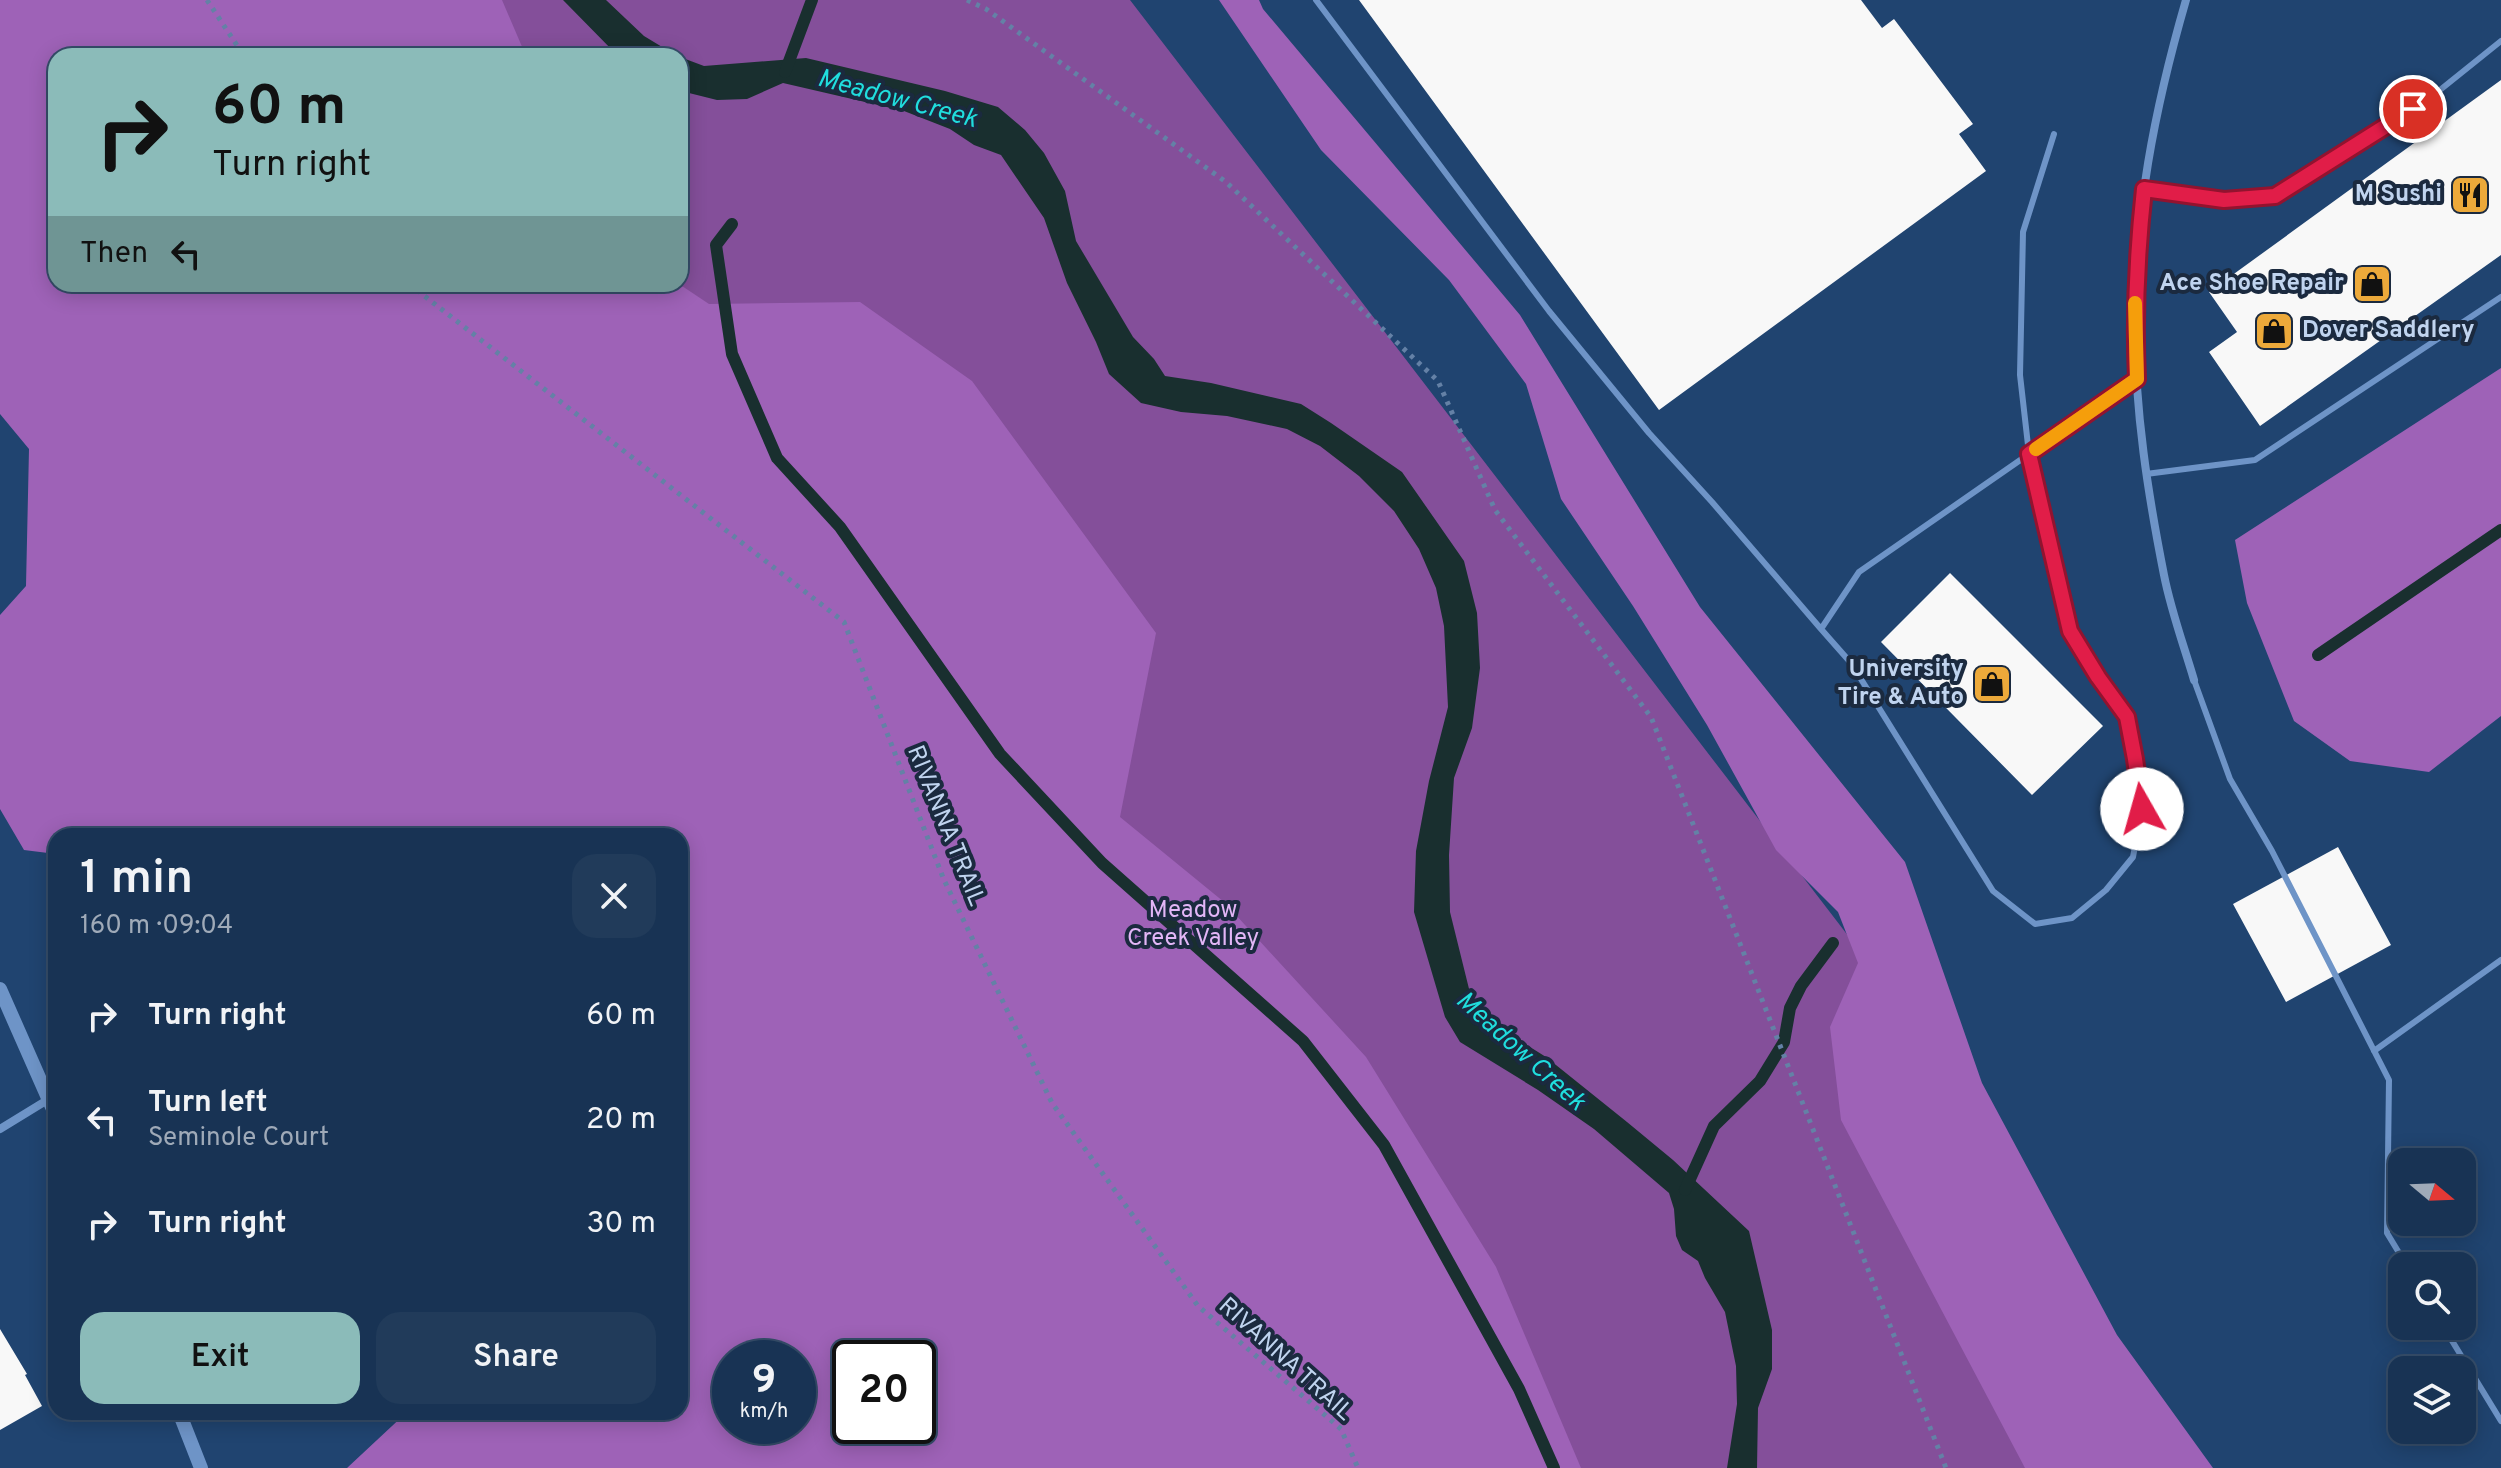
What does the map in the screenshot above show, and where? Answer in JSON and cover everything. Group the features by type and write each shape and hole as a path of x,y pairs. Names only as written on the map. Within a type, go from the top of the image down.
{"street":[{"path":"2186,0 2168,63 2144,189 2134,327 2146,474 2165,579 2194,680"},
{"path":"0,989 48,1097"},
{"path":"0,1129 48,1100"},
{"path":"182,1420 201,1468"}],"lane":[{"path":"1316,0 1549,311 1649,433 1851,663 1993,891 2035,924 2072,918 2106,890 2133,857 2142,809 2127,717 2070,631 2029,454 2020,375 2023,232 2054,134"},
{"path":"2144,189 2224,200 2275,196 2435,94 2501,41"},
{"path":"2146,474 2255,460 2501,297"},
{"path":"1821,629 1859,572 2137,379"},
{"path":"2194,680 2230,779 2272,851 2389,1080 2387,1233 2399,1252"},
{"path":"2374,1051 2501,960"},
{"path":"2452,1340 2501,1421"}],"path":[{"path":"207,0 239,48"},
{"path":"967,0 986,9 1226,182 1438,381 1495,510 1651,717 1946,1468"},
{"name":"RIVANNA TRAIL","path":"419,292 844,622 944,880 1052,1103 1198,1306 1341,1429 1358,1468"}],"green space":[{"name":"Meadow Creek Valley","path":"0,0 1130,0 1991,1122 1894,1219 2053,1468 670,1468 679,1420 688,1420 688,828 670,828 0,270"},
{"path":"0,0 502,0 523,48 48,48 48,292 688,290 709,304 860,302 972,381 1156,633 1120,817 1224,902 1366,1057 1496,1267 1581,1468 347,1468 398,1420 688,1420 688,828 48,828 48,853 24,850 0,809 0,615 26,586 29,449 0,414"},
{"path":"1219,0 1259,0 1263,9 1520,315 1700,607 1905,862 1982,1083 2117,1335 2213,1468 2025,1468 1841,1120 1830,1027 1858,963 1838,912 1776,850 1707,725 1633,606 1561,499 1526,384 1449,280 1321,150"},
{"path":"2501,368 2501,716 2429,772 2350,761 2294,721 2247,603 2235,540"}],"water":[{"path":"563,0 606,0 644,36 664,48 610,48"},
{"name":"Meadow Creek","path":"806,58 998,107 1025,130 1044,153 1065,191 1076,241 1133,337 1165,376 1211,383 1301,404 1402,472 1464,561 1477,613 1480,668 1472,728 1454,778 1449,855 1450,912 1472,1001 1503,1030 1546,1057 1673,1160 1749,1231 1772,1330 1772,1369 1758,1408 1757,1468 1727,1468 1737,1404 1736,1366 1725,1312 1698,1261 1682,1250 1676,1236 1669,1193 1594,1129 1460,1042 1445,1017 1414,912 1416,851 1429,781 1448,707 1444,626 1436,588 1419,549 1394,511 1359,476 1320,446 1287,429 1141,403 1109,374 1067,283 1044,218 1001,155 974,145 950,129 904,111 783,83 747,99 717,100 688,93 688,60 704,66"}],"building":[{"path":"1359,0 1861,0 1882,28 1894,19 1973,124 1959,134 1986,171 1659,410"},
{"path":"2501,80 2501,255 2260,426 2209,352 2237,332 2209,292"},
{"name":"University Tire & Auto","path":"1950,573 2103,726 2032,795 1881,642"},
{"path":"2338,847 2391,945 2286,1002 2233,904"},
{"path":"0,1329 42,1406 0,1430"}],"waterway":[{"path":"785,72 812,0"},
{"path":"732,224 716,245 732,354 777,458 840,527 1000,754 1102,863 1303,1041 1384,1145 1519,1389 1554,1468"},
{"path":"2318,655 2501,530"},
{"path":"1685,1190 1714,1126 1760,1081 1784,1042 1790,1008 1801,986 1833,943"}],"slow traffic":[{"path":"2036,449 2137,379 2135,303"}],"place":[{"name":"M Sushi","path":"2470,195"},
{"name":"Ace Shoe Repair","path":"2372,284"},
{"name":"Dover Saddlery","path":"2274,331"},
{"name":"University Tire & Auto","path":"1992,684"}],"route":[{"path":"2142,809 2127,717 2070,631 2029,454 2137,379 2134,327 2144,189 2224,200 2275,196 2413,109"}]}
